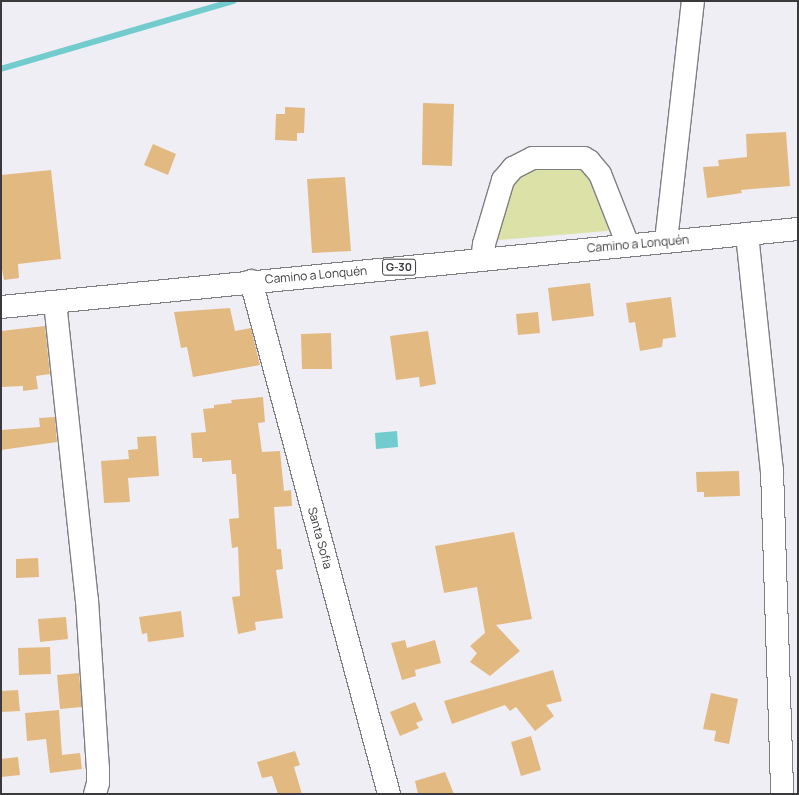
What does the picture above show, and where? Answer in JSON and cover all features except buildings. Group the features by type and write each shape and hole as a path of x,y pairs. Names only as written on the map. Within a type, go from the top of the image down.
{"street":[{"path":"666,241 693,1"},
{"path":"482,259 484,244 504,180 513,168 533,158 584,158 589,161 600,174 628,245"},
{"name":"Camino a Lonquén","path":"1,307 251,281 798,228"},
{"path":"747,234 772,470 782,794"},
{"name":"Santa Sofia","path":"251,281 389,794"},
{"path":"55,302 87,600 98,768 98,782 95,794"}],"green space":[{"path":"571,167 584,171 589,178 611,226 607,231 498,240 492,235 517,172"}],"water":[{"path":"397,431 398,447 376,449 375,433"}],"waterway":[{"path":"1,69 233,1"}]}
